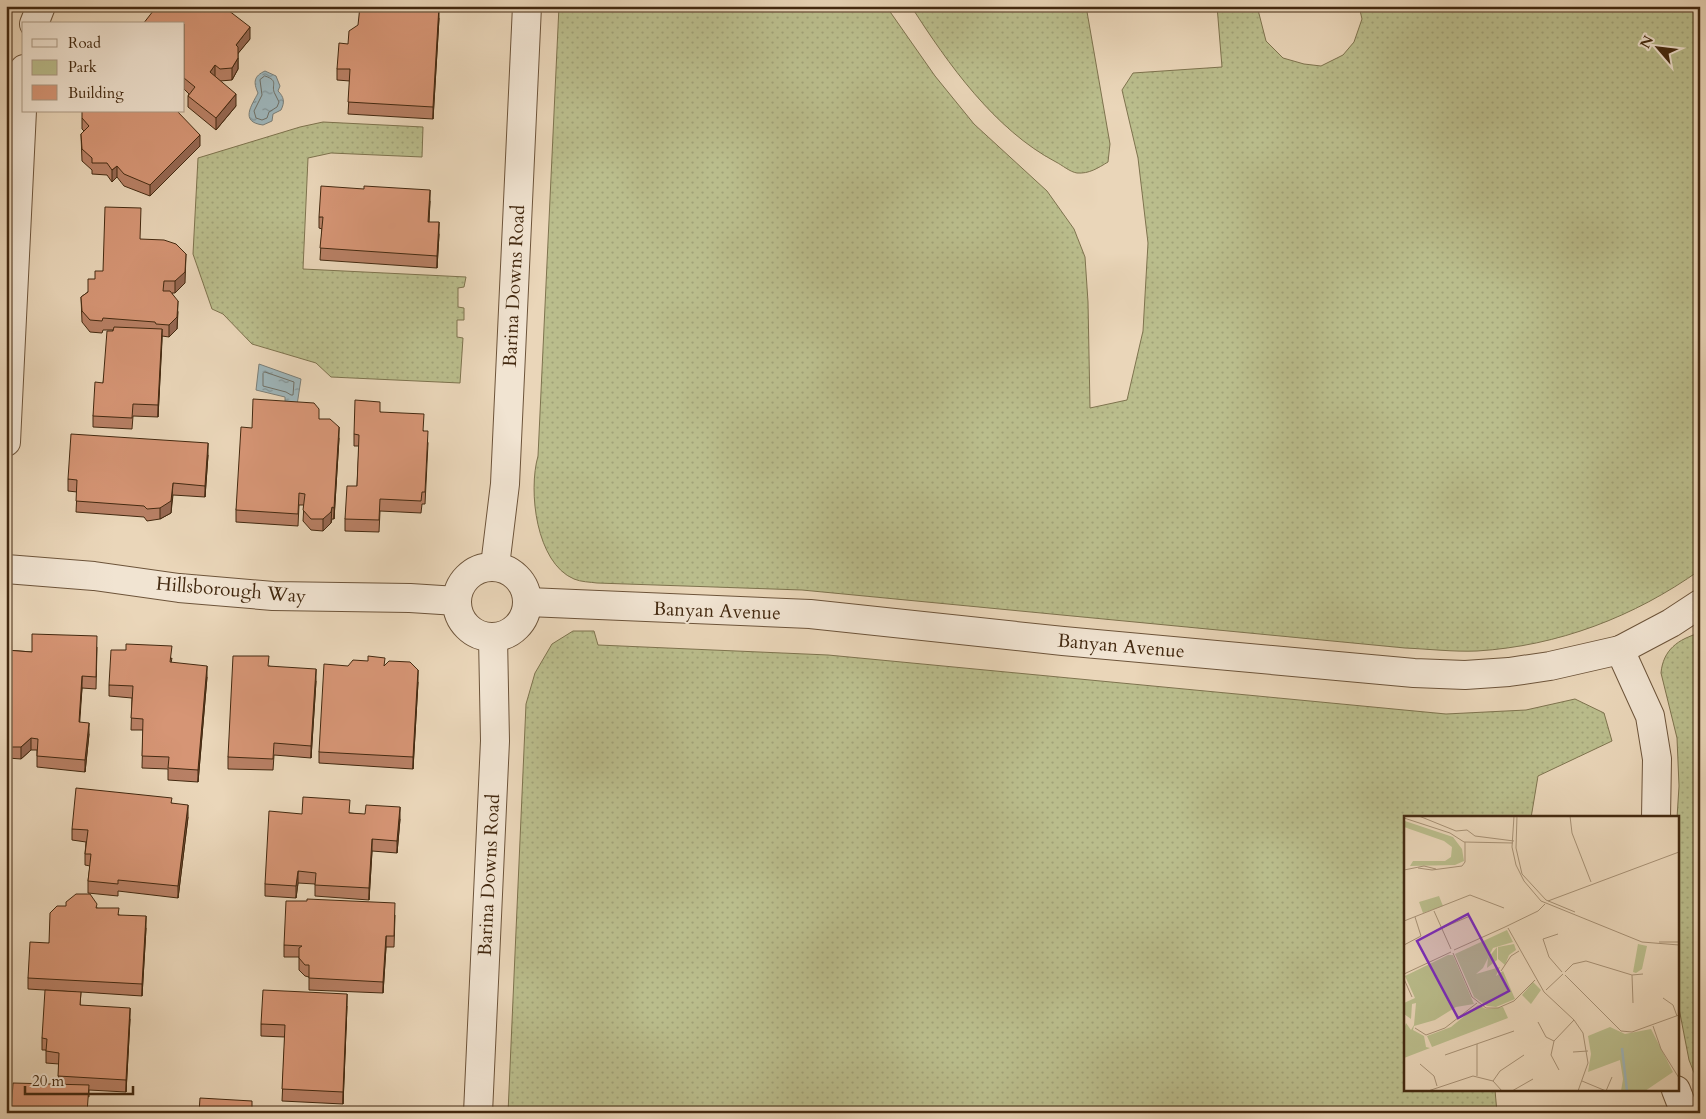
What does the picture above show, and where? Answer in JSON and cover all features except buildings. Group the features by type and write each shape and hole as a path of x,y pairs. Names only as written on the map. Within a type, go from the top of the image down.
{"street":[{"path":"35,22 41,6"},
{"name":"Barina Downs Road","path":"495,566 505,484 528,6"},
{"path":"6,442 22,110"},
{"path":"495,566 507,569 520,580 526,589 528,602 526,614 521,623 505,635 493,637 480,635 471,630 463,622 459,614 457,601 458,592 467,576 481,568 495,566"},
{"name":"Hillsborough Way","path":"6,568 94,576 179,588 273,596 410,598 457,601"},
{"name":"Banyan Avenue","path":"528,602 810,614 1063,641 1414,673 1465,675 1509,672 1550,666 1620,650 1671,623 1700,604"},
{"name":"Barina Downs Road","path":"478,1113 495,741 493,637"},
{"path":"1620,650 1650,716 1657,759 1656,816"},
{"path":"1677,1092 1685,1113"}],"green space":[{"path":"559,6 886,6 935,76 974,124 1047,191 1074,229 1085,257 1088,302 1090,408 1127,400 1143,331 1148,243 1138,158 1122,90 1133,73 1222,67 1217,6 1257,6 1266,41 1283,58 1304,64 1321,66 1343,55 1354,42 1362,19 1359,6 1700,6 1700,570 1649,602 1594,626 1566,636 1537,643 1477,651 1405,648 802,590 597,583 574,579 561,571 551,558 543,542 538,525 534,488 538,456"},
{"path":"911,6 1086,6 1110,144 1108,162 1089,172 1074,172 1034,148 1013,132 974,94"},
{"path":"323,122 423,127 422,157 331,153 308,158 303,269 466,277 464,287 458,288 458,307 464,308 464,320 457,320 457,337 463,338 460,383 331,377 316,363 252,344 223,314 212,309 193,254 198,158 300,127"},
{"path":"573,631 594,631 598,645 828,655 1446,714 1526,710 1575,699 1604,713 1612,741 1538,776 1531,816 1404,816 1404,1092 1495,1092 1497,1113 508,1113 526,704 535,673 552,644"},
{"path":"1700,633 1700,1088 1689,1060 1678,1003 1677,816 1679,786 1677,738 1661,673 1662,665 1668,652 1679,642"}],"water":[{"path":"265,71 276,76 280,86 278,91 283,98 283,104 281,110 273,114 272,121 263,125 251,120 249,112 258,93 255,80"},
{"path":"259,364 301,379 297,405 285,402 285,397 256,390"}]}
